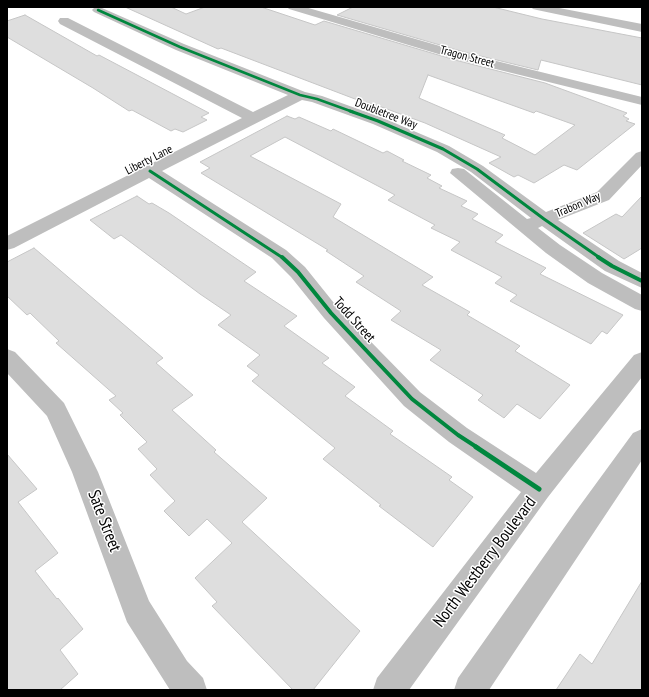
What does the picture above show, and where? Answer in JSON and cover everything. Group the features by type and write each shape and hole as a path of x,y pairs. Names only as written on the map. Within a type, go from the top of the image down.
{"street":[{"name":"Tragon Street","path":"293,7 460,56 642,101"},
{"path":"537,7 642,28"},
{"path":"93,11 64,21 253,118"},
{"name":"Doubletree Way","path":"93,11 300,95 317,99 378,121 444,149 477,169 544,220 612,266 642,281"},
{"name":"Doubletree Way","path":"300,95 308,104 376,131 430,156 462,175 553,249 595,278 642,304"},
{"name":"Liberty Lane","path":"7,244 300,95"},
{"name":"Trabon Way","path":"525,226 544,220 603,196 642,156"},
{"name":"Todd Street","path":"150,170 279,254 298,272 331,313 412,399 458,435 539,489"},
{"name":"Sate Street","path":"7,358 56,410 85,472 138,611 176,672 191,690"},
{"name":"North Westberry Boulevard","path":"389,690 539,489 642,361"},
{"path":"470,690 642,440"}],"building":[{"path":"125,7 171,7 186,14 205,7 261,7 315,25 324,21 455,60 545,83 627,113 623,116 629,119 626,121 635,124 577,170 564,165 534,183 518,175 514,177 489,163 501,157 425,123 355,99 221,48 218,49","holes":["428,75 534,113 536,111 575,125 535,155 502,138 505,135 419,98"]},
{"path":"353,7 493,7 542,19 642,38 642,85 541,60 538,70 464,52 337,15"},
{"path":"25,15 97,56 99,55 209,113 201,117 207,120 183,132 175,129 171,131 132,110 129,111 7,37 7,21"},
{"path":"287,116 295,119 299,117 331,131 333,129 383,153 387,151 404,160 402,161 431,175 427,178 442,186 439,188 467,201 461,206 478,214 472,219 503,235 495,242 546,268 540,274 623,315 607,334 602,331 591,344 510,301 517,295 495,283 502,277 451,250 460,242 431,228 435,225 388,200 395,195 285,137 250,156 341,204 333,217 433,277 422,285 470,312 467,315 520,346 515,351 570,385 540,419 517,404 504,418 478,400 483,395 430,360 441,350 391,320 401,311 356,282 364,276 326,251 328,250 201,173 210,168 200,162"},
{"path":"137,196 149,204 152,203 169,213 256,272 244,281 297,316 284,326 329,358 322,363 355,387 345,396 393,431 390,434 452,477 449,480 473,497 433,547 379,506 381,505 323,459 335,448 252,381 259,375 247,366 260,355 218,325 231,315 200,294 121,235 114,239 90,220"},
{"path":"642,196 642,248 624,259 583,233 616,214 622,217"},
{"path":"34,248 163,358 156,363 193,395 172,410 216,450 214,452 267,498 242,522 360,631 313,690 293,690 212,606 217,602 195,578 232,543 207,519 189,536 164,511 175,501 150,475 157,469 138,449 147,442 120,415 123,413 109,400 116,396 56,343 59,341 30,313 27,315 7,296 7,262"},
{"path":"7,454 37,489 18,502 58,553 35,571 83,629 60,650 78,674 60,690 7,690"},
{"path":"642,581 642,690 556,690 580,654 592,664"}],"cycle path":[{"path":"98,10 180,47 300,95 317,99 378,121 443,149 477,169 544,219 612,266 642,281"},
{"path":"150,171 279,254 298,272 331,313 412,399 458,435 539,489"}]}
